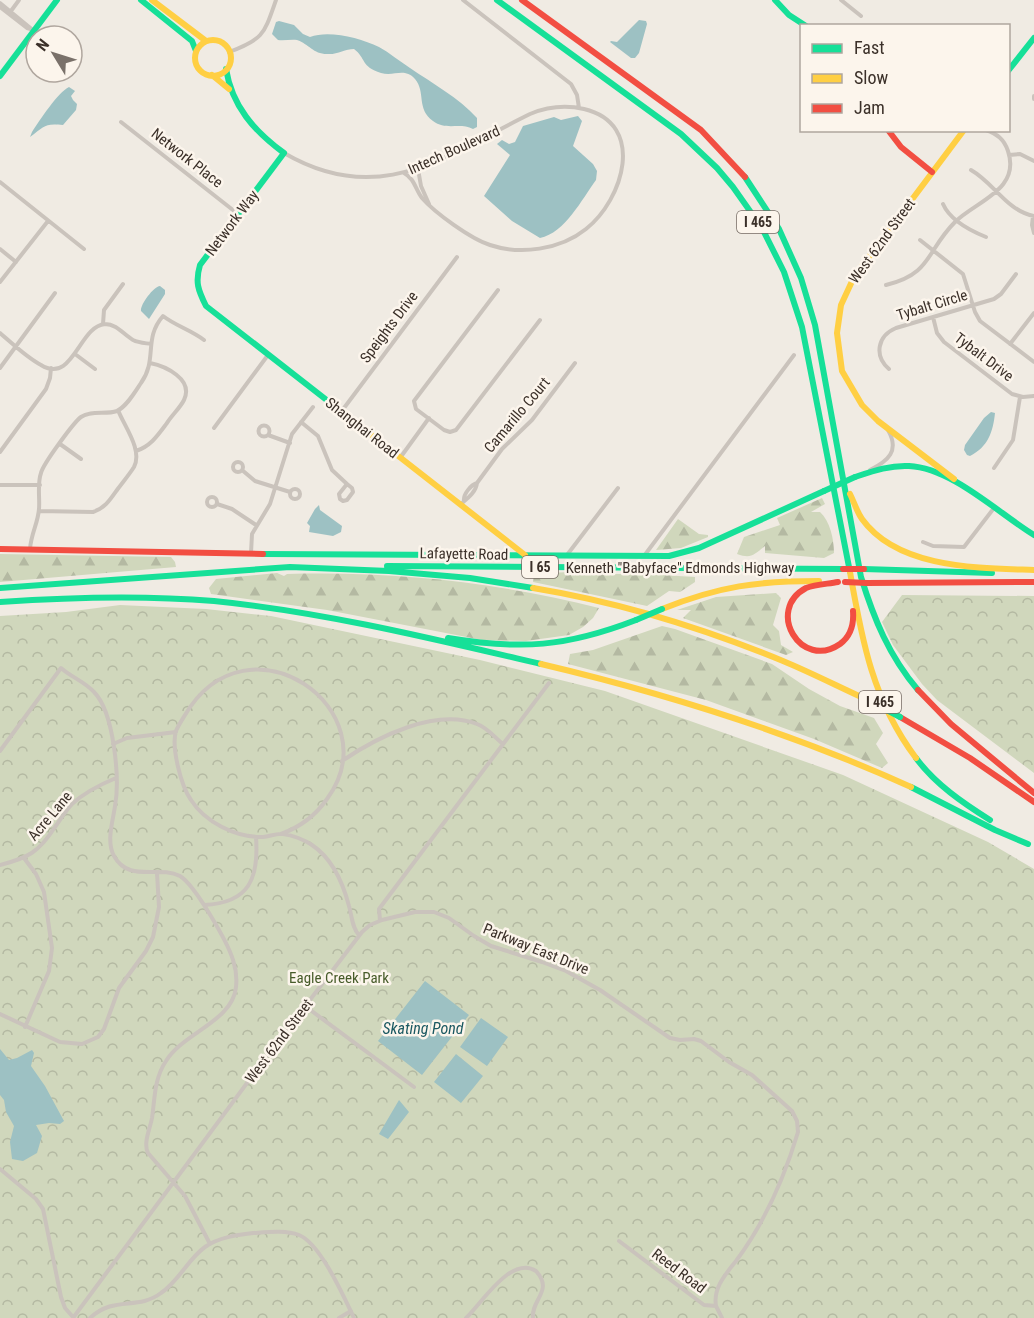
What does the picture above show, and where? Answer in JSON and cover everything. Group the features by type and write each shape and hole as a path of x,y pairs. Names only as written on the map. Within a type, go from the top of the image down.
{"main road":[{"path":"39,24 57,0"},
{"path":"143,0 192,41 196,61 204,73 219,74 226,69 230,60 230,52 215,40 200,46 196,53"},
{"path":"152,0 206,42"},
{"name":"I 465","path":"496,0 681,134 713,163 746,203 768,238 792,294 814,386 865,657 875,690 888,717 912,753 941,785 978,813 1031,846"},
{"name":"I 465","path":"524,0 701,130 742,172 764,204 789,250 806,293 815,325 864,588 874,622 890,654 910,683 938,714 1034,793"},
{"path":"775,0 788,14 803,24"},
{"path":"1010,69 1034,38"},
{"path":"0,76 24,44"},
{"name":"Intech Boulevard","path":"226,69 230,89 251,124 284,153"},
{"name":"Intech Boulevard","path":"212,75 230,89"},
{"path":"890,132 901,147 932,172"},
{"name":"West 62nd Street","path":"924,455 886,427 862,405 847,382 838,356 838,318 844,296 854,277 962,132"},
{"name":"Network Way","path":"200,298 196,283 200,266 284,153"},
{"name":"Shanghai Road","path":"200,298 206,306 268,355 400,458 462,503 526,555"},
{"path":"924,455 954,479"},
{"path":"924,455 956,477 966,487"},
{"path":"841,465 852,501 861,519 878,537 897,549 943,562 1034,572"},
{"name":"Lafayette Road","path":"0,549 669,556 699,548 858,475 889,467 911,466 935,471 954,479 1034,535"},
{"path":"834,491 853,612 852,624 847,638 835,648 821,651 807,648 797,642 789,629 787,619 790,604 796,595 805,589 841,582"},
{"path":"290,567 389,571 530,587 599,601 668,620 737,643 816,675 870,701 975,761 1034,802"},
{"name":"Kenneth \"Babyface\" Edmonds Highway","path":"290,567 864,569 1034,572"},
{"name":"I 65","path":"0,588 290,567"},
{"name":"Kenneth \"Babyface\" Edmonds Highway","path":"377,627 488,645 522,647 576,641 709,592 745,584 781,581 1034,582"},
{"path":"0,602 80,597 135,597 190,599 268,608 377,627 628,685 733,717 858,764 930,796 1031,846"}],"street":[{"path":"10,12 19,0"},
{"path":"230,52 248,45 261,35 268,24 276,0"},
{"path":"463,0 571,84 577,95 579,108"},
{"path":"841,0 861,16"},
{"path":"0,3 25,24"},
{"path":"0,7 10,12"},
{"name":"Intech Boulevard","path":"284,153 315,169 341,176 374,178 418,169 535,112 556,108 579,108 602,116 612,123 619,135 622,145 622,170 614,194 607,206 583,232 547,247 507,249 488,244 470,236 429,204"},
{"name":"Network Place","path":"121,122 238,214"},
{"path":"886,285 900,282 913,275 925,265 944,235 957,220 998,192 1008,173 1009,155 1003,141 993,132"},
{"path":"1009,155 1020,154 1034,161"},
{"path":"418,169 421,186 429,204"},
{"path":"971,170 1017,209 1033,216 1031,222 1034,233"},
{"path":"404,173 412,179 420,196 429,204"},
{"path":"0,182 84,249"},
{"path":"943,204 948,213 957,220 986,237"},
{"path":"0,282 48,221"},
{"path":"920,240 963,274 981,322 1034,362"},
{"path":"0,249 16,262"},
{"name":"Speights Drive","path":"341,412 457,257"},
{"name":"Tybalt Circle","path":"890,369 883,363 880,356 879,347 883,337 894,329 996,297 1016,274"},
{"path":"103,325 104,310 123,284"},
{"path":"498,291 414,401 415,407 447,432 456,430 540,320"},
{"path":"0,368 55,294"},
{"path":"1010,344 1034,313"},
{"path":"30,549 31,536 39,511 41,471 83,416 118,410 124,406 142,382 150,363 153,329 163,316 204,340"},
{"name":"Tybalt Drive","path":"933,317 937,333 944,342 1011,393 1020,397 1034,396"},
{"path":"0,333 39,364 51,368 63,366 92,331 103,325 115,327 135,341 152,344"},
{"path":"75,354 95,369"},
{"path":"214,428 268,355"},
{"path":"644,556 794,355"},
{"path":"136,451 153,441 185,396 185,386 179,377 166,368 150,363"},
{"name":"Camarillo Court","path":"462,503 477,487 477,483 505,446 534,417 575,363"},
{"path":"0,452 46,389 51,368"},
{"path":"994,468 1013,440 1020,397"},
{"path":"251,553 251,539 256,525 268,509 295,430 313,407"},
{"path":"39,511 90,512 100,509 107,503 133,469 136,458 136,451 118,410"},
{"path":"400,458 429,418"},
{"path":"301,422 318,436 332,471 347,484"},
{"path":"858,475 884,462 891,454 892,439 886,427"},
{"path":"268,435 290,443"},
{"path":"60,444 81,459"},
{"path":"242,470 255,481 290,492"},
{"path":"0,484 39,485"},
{"path":"567,556 618,488"},
{"path":"217,504 232,509 256,525"},
{"path":"923,542 933,546 964,547 994,508"},
{"path":"0,751 61,668 90,688 98,696 107,717 113,744 117,796 110,840 113,855 132,871 171,873 183,878 203,905 232,955 236,970 236,988 228,1009 174,1050 165,1063 157,1081 146,1149 189,1203 210,1244"},
{"path":"262,669 276,671 302,681 322,697 337,724 341,740 342,761 336,784 323,804 302,824 281,834 256,837 237,834 204,815 191,801 178,771 176,732 197,698 216,682 242,671 262,669"},
{"path":"380,920 379,909 549,683"},
{"path":"342,761 391,734 434,721 454,720 475,723 484,727 503,744"},
{"path":"113,744 127,738 176,732"},
{"name":"Acre Lane","path":"0,865 24,858 42,846 64,813 82,796 93,788 116,778"},
{"path":"281,834 309,843 329,861 344,890 355,929 359,935"},
{"path":"203,905 231,901 248,886 255,867 256,837"},
{"path":"24,858 37,875 44,892 52,948 47,976 25,1027"},
{"path":"0,1014 52,1039 73,1044 88,1043 99,1036 119,988 146,951 155,932 159,905 158,873"},
{"name":"Parkway East Drive","path":"380,920 414,912 436,913 449,918 487,944 566,971 600,990 672,1039 695,1039 703,1042 729,1062 757,1078 792,1111 798,1121 798,1132 772,1203 756,1234 719,1285 716,1306"},
{"name":"West 62nd Street","path":"74,1318 359,935 380,920"},
{"path":"305,1006 414,1087"},
{"path":"0,1169 36,1199 44,1210 61,1297 65,1308 74,1318"},
{"path":"90,1318 107,1306 118,1303 139,1303 157,1296 172,1284 192,1259 210,1244 226,1237 255,1233 290,1233 302,1236 318,1252 354,1318"},
{"name":"Reed Road","path":"619,1241 704,1305 716,1306 722,1318"},
{"path":"466,1318 505,1276 516,1269 525,1267 536,1271 543,1283 542,1294 533,1310 533,1318"},
{"path":"339,1318 351,1311"}],"green space":[{"path":"822,498 825,504 811,512 820,512 829,525 834,553 824,558 765,553 765,546 752,555 737,554 744,537 780,525 777,518"},
{"path":"678,519 699,534 708,535 708,537 681,548 656,550"},
{"path":"0,554 171,557 176,567 0,582"},
{"path":"568,572 695,577 695,582 680,592 669,591 647,606 533,582 534,574"},
{"path":"277,573 284,576 287,574 366,574 444,580 522,591 599,608 593,618 583,627 569,635 526,641 482,640 327,610 211,594 209,588 216,579"},
{"path":"776,593 781,598 773,625 779,631 781,645 793,652 786,655 683,618 691,610 677,610 716,597"},
{"path":"902,595 1034,596 1034,773 937,700 893,645 882,622"},
{"name":"Eagle Creek Park","path":"120,605 206,609 271,616 480,660 605,691 843,775 988,842 1034,869 1034,1318 0,1318 0,616 66,612"},
{"path":"662,626 772,664 809,689 840,706 874,718 883,733 876,744 888,763 882,768 814,739 706,700 568,664 570,654 593,650"}],"water":[{"path":"639,20 646,21 647,24 639,53 635,58 631,58 610,42 617,42"},
{"path":"276,22 294,25 310,37 326,34 344,36 379,47 462,104 477,118 477,127 473,129 443,125 433,121 425,111 420,89 411,75 375,71 354,49 334,54 322,54 297,40 278,40 272,34"},
{"path":"69,87 75,91 71,96 77,104 76,110 63,125 45,126 30,137 49,107"},
{"path":"578,116 582,121 573,146 593,164 597,171 596,180 565,222 557,230 540,238 512,221 484,196 510,155 497,144 502,140 509,144 515,142 523,126 554,117 561,120"},
{"path":"160,286 165,290 165,294 149,319 141,308 151,293"},
{"path":"991,412 995,413 989,438 976,452 970,456 967,455 964,450 965,445"},
{"path":"319,505 320,510 342,526 341,532 333,536 309,532 310,526 307,523"},
{"name":"Skating Pond","path":"425,981 469,1015 422,1075 378,1041"},
{"path":"481,1018 508,1037 487,1066 460,1047"},
{"path":"0,1049 9,1060 32,1050 34,1053 31,1066 64,1121 60,1124 36,1125 42,1136 37,1153 23,1161 12,1159 10,1142 14,1126 0,1095"},
{"path":"456,1054 483,1076 461,1103 434,1082"},
{"path":"399,1100 409,1112 388,1139 379,1134"}],"traffic: fast":[{"path":"0,76 57,0"},
{"path":"141,0 192,41 196,51"},
{"path":"497,0 681,134 717,168 762,228 784,272 802,327 850,572"},
{"path":"775,0 789,15 803,24"},
{"path":"1010,68 1034,38"},
{"path":"226,69 233,95 246,117 263,136 284,153 200,265 199,290 206,306 351,419"},
{"path":"745,177 779,229 801,278 815,325 861,577 871,608 891,650 918,690"},
{"path":"855,477 895,466 925,469 958,483 1034,535"},
{"path":"824,491 855,477"},
{"path":"263,554 669,556 699,548 824,491"},
{"path":"387,566 843,569"},
{"path":"0,588 290,567 389,571 470,578 533,588"},
{"path":"864,569 992,573"},
{"path":"0,602 107,597 214,601 338,619 541,664"},
{"path":"636,620 662,609"},
{"path":"448,638 498,644 543,644 587,636 636,620"},
{"path":"870,701 900,717"},
{"path":"916,758 941,785 990,820"},
{"path":"911,787 995,830 1028,844"}],"traffic: slow":[{"path":"152,0 206,41"},
{"path":"213,40 225,46 231,58 225,70 213,76 201,70 195,58 201,46 213,40"},
{"path":"212,75 229,89"},
{"path":"954,479 878,421 862,405 842,371 837,333 841,305 854,277 963,132"},
{"path":"351,419 525,555"},
{"path":"850,494 862,519 877,535 896,548 918,557 965,566 1034,570"},
{"path":"850,572 871,670 889,715 916,758"},
{"path":"662,609 702,595 739,586 819,581"},
{"path":"533,588 597,601 691,627 805,670 870,701"},
{"path":"541,664 636,688 729,716 821,749 911,787"}],"traffic: jam":[{"path":"522,0 701,130 745,177"},
{"path":"890,132 901,147 932,172"},
{"path":"0,549 263,554"},
{"path":"843,569 864,569"},
{"path":"838,582 806,588 794,598 789,610 788,623 793,634 801,644 812,650 826,650 840,644 847,637 853,621 853,611"},
{"path":"845,582 867,583"},
{"path":"867,583 1034,582"},
{"path":"918,690 951,724 1034,793"},
{"path":"900,717 970,758 1034,802"}]}
